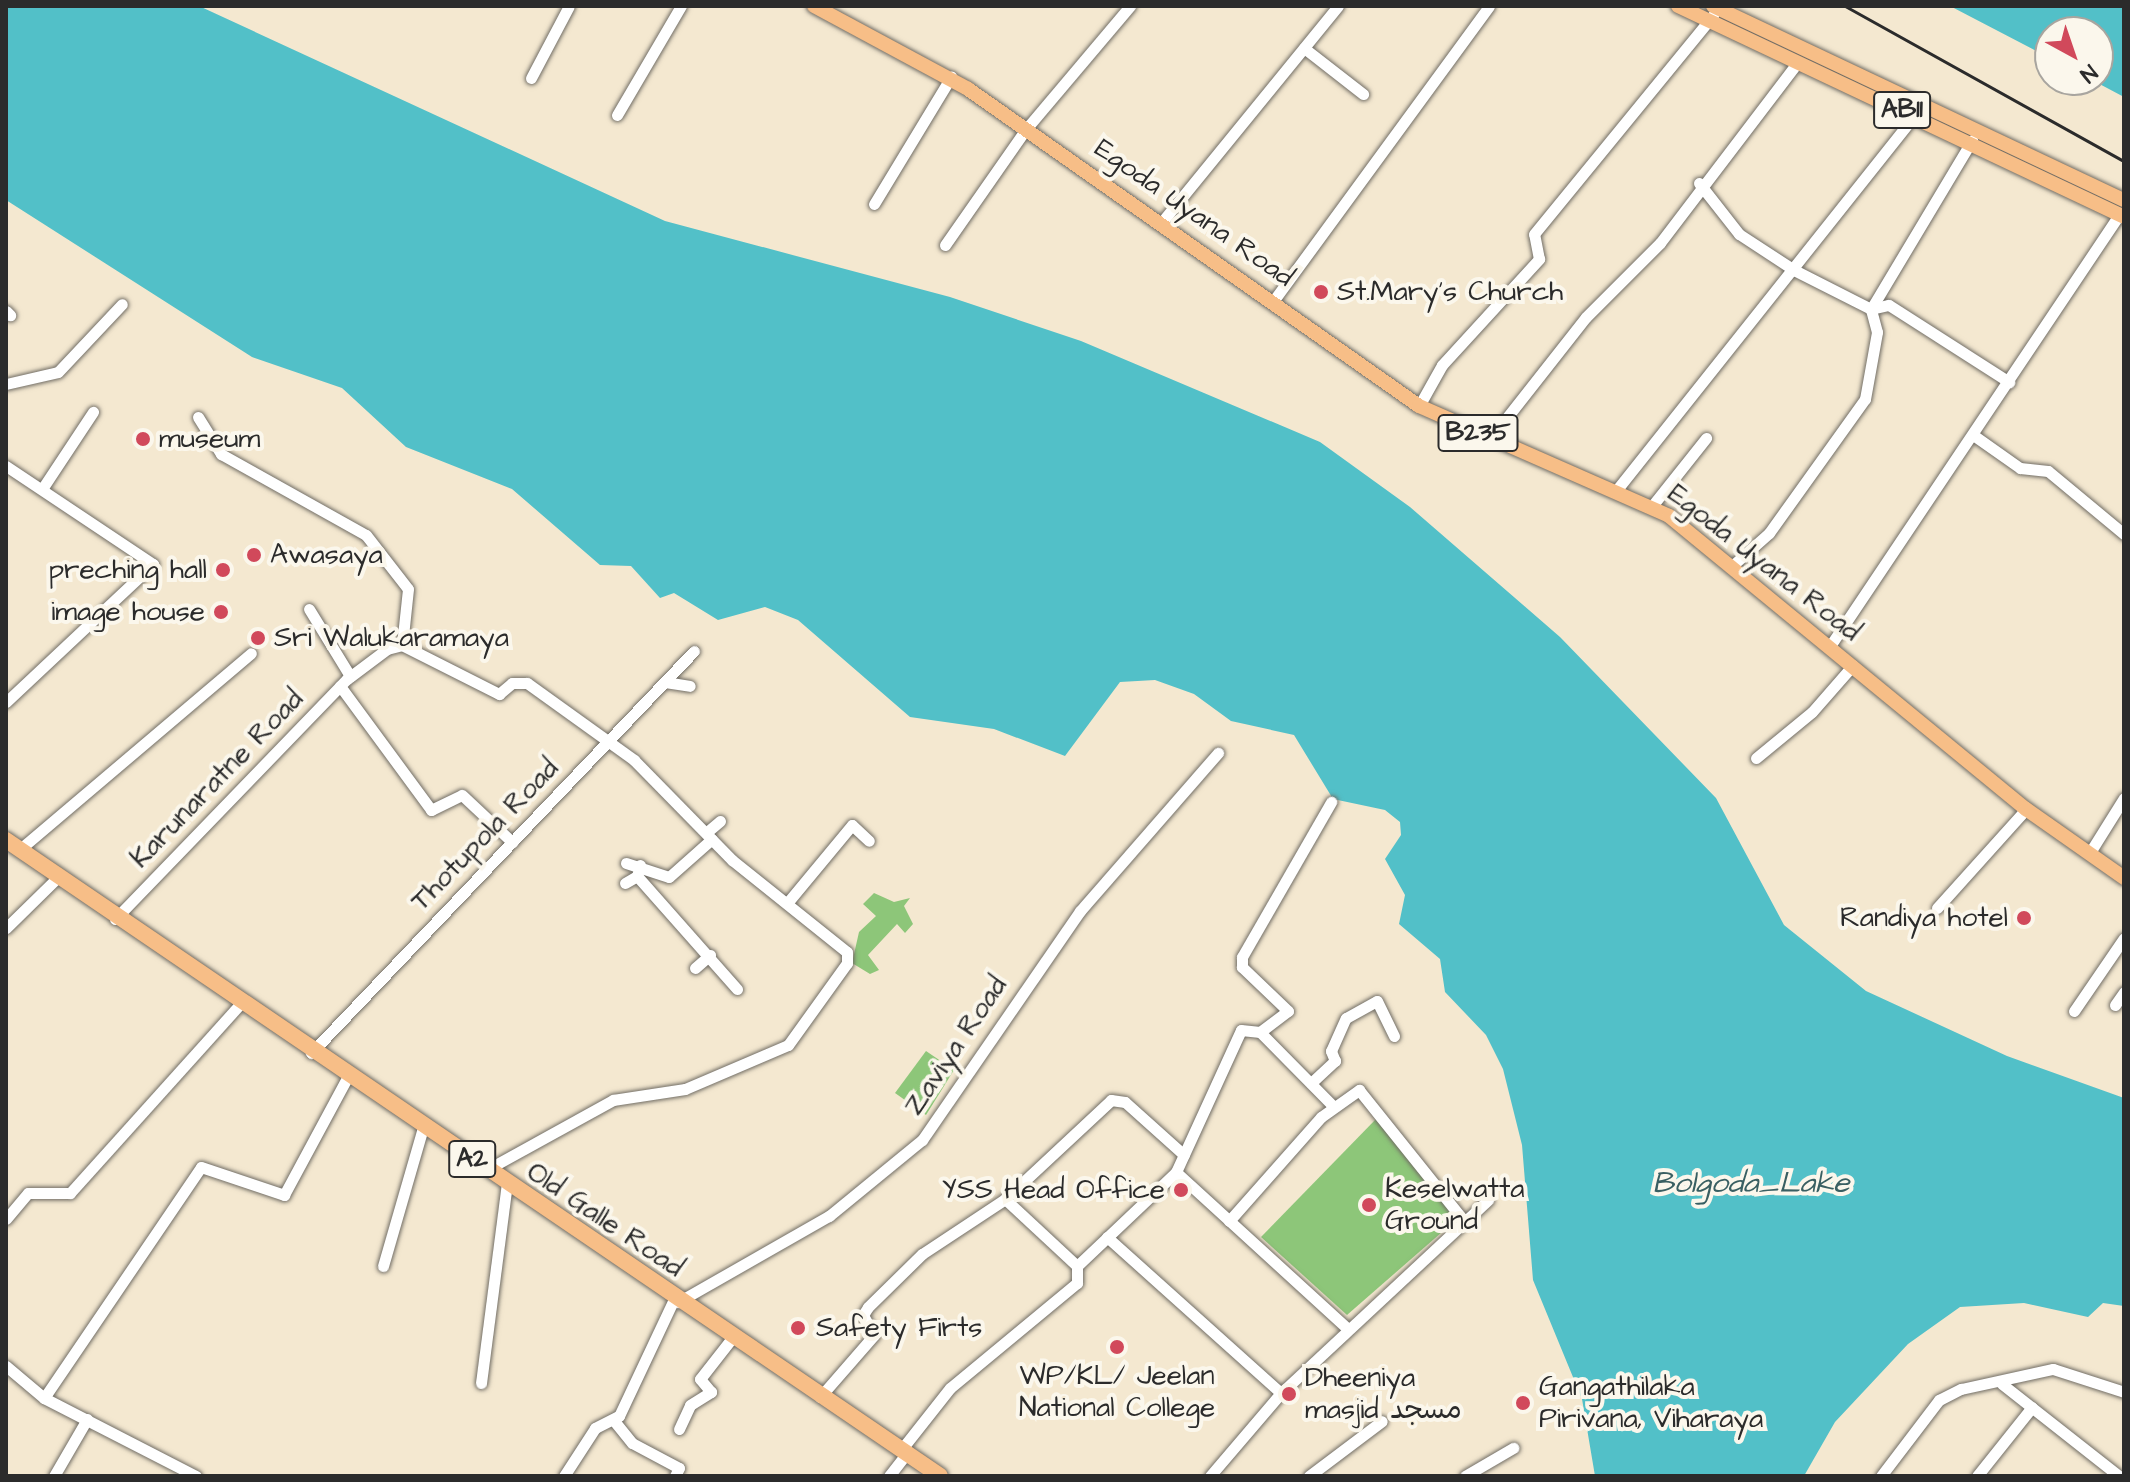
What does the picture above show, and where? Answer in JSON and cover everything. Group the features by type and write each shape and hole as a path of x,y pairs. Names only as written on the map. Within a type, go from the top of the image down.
{"highway":[{"name":"Old Galle Road","path":"12,845 114,919 311,1053 488,1169 676,1300 940,1476"}],"main road":[{"name":"Egoda Uyana Road","path":"814,6 951,77 1274,300 1419,406 1652,506 1733,565 2026,809 2124,878"},
{"name":"AB11","path":"1678,6 1713,12 1975,134 2122,211"},
{"name":"AB11","path":"1713,12 1798,62 1914,116 1975,134"}],"street":[{"path":"531,78 569,6"},
{"path":"617,115 681,6"},
{"path":"945,245 1026,129 1130,6"},
{"path":"1161,223 1338,6"},
{"path":"1274,300 1489,6"},
{"path":"1419,406 1442,365 1539,259 1534,234 1713,12"},
{"path":"1304,48 1363,94"},
{"path":"1490,439 1586,317 1660,243 1699,183 1798,62"},
{"path":"874,204 951,77"},
{"path":"1615,492 1914,116"},
{"path":"1733,565 1769,533 1865,399 1877,332 1871,309 1975,134"},
{"path":"1699,183 1739,234 1794,270 1871,309 1889,305 2009,382"},
{"path":"1830,646 1976,437 2122,211"},
{"path":"6,384 58,372 122,304"},
{"path":"44,486 93,412"},
{"path":"198,417 221,454 366,535 408,589 402,645 499,694 512,683 527,683 607,743 847,952 847,963 788,1045 685,1089 613,1100 488,1169"},
{"path":"1976,437 2020,468 2048,471 2124,534"},
{"path":"1652,506 1706,438"},
{"path":"6,466 44,486 153,564 6,702"},
{"path":"309,609 350,676"},
{"name":"Karunaratne Road","path":"114,919 350,676 402,645"},
{"name":"Thotupola Road","path":"311,1053 694,651"},
{"path":"12,845 251,653"},
{"path":"1756,758 1812,712 1853,665"},
{"path":"665,682 690,686"},
{"path":"340,686 431,810 462,795 512,842"},
{"name":"Zaviya Road","path":"676,1300 829,1216 922,1140 1080,911 1218,753"},
{"path":"2089,854 2124,798"},
{"path":"1260,1032 1288,1011 1242,967 1242,957 1331,802"},
{"path":"1937,908 2026,809"},
{"path":"626,863 638,870 669,877 720,821"},
{"path":"788,902 852,825 869,841"},
{"path":"625,883 638,870"},
{"path":"638,870 737,989"},
{"path":"6,928 58,877"},
{"path":"2074,1011 2124,938"},
{"path":"695,968 710,955"},
{"path":"2115,1005 2124,992"},
{"path":"1311,1083 1335,1061 1331,1051 1346,1018 1377,1001 1394,1036"},
{"path":"6,1219 28,1193 70,1193 240,1004"},
{"path":"889,1476 950,1388 1077,1283 1077,1266 1176,1172 1241,1030 1260,1032 1334,1107"},
{"path":"44,1398 201,1167 284,1195 348,1076"},
{"path":"1229,1221 1334,1107 1359,1090 1463,1220"},
{"path":"820,1397 874,1335 863,1315 868,1307 922,1254 1005,1199 1118,1097 1184,1155"},
{"path":"383,1266 423,1127"},
{"path":"1176,1172 1348,1329"},
{"path":"481,1383 507,1184"},
{"path":"1005,1199 1077,1266"},
{"path":"1210,1476 1281,1393 1463,1220 1488,1200"},
{"path":"1107,1237 1281,1393"},
{"path":"564,1476 595,1428 615,1422 676,1300"},
{"path":"679,1429 690,1405 711,1392 700,1379 732,1338"},
{"path":"6,1366 44,1398 196,1476"},
{"path":"1881,1476 1939,1400 2053,1369 2124,1392"},
{"path":"2002,1384 2119,1476"},
{"path":"1977,1476 2032,1407"},
{"path":"54,1476 87,1419"},
{"path":"1309,1476 1382,1421"},
{"path":"615,1422 632,1443 679,1468 675,1476"},
{"path":"1465,1476 1513,1448"}],"green space":[{"path":"874,893 894,902 910,898 904,906 913,924 905,933 897,924 868,955 879,970 870,974 852,963 859,932 876,916 863,904"},
{"path":"926,1051 954,1070 926,1115 895,1093"},
{"name":"Keselwatta Ground","path":"1376,1119 1457,1219 1347,1315 1261,1237"}],"water":[{"name":"Bolgoda_Lake","path":"6,6 199,6 665,221 950,297 1081,341 1320,442 1410,507 1560,637 1716,798 1784,925 1866,991 2007,1056 2124,1098 2124,1306 2103,1303 2088,1317 2024,1303 1960,1307 1908,1344 1835,1422 1804,1476 1595,1476 1582,1399 1533,1280 1522,1145 1503,1069 1486,1035 1445,992 1440,959 1399,924 1405,895 1385,859 1401,835 1400,822 1385,810 1333,799 1294,735 1231,721 1194,694 1155,680 1120,682 1065,756 994,729 910,717 798,620 765,607 718,620 674,593 660,598 631,566 600,565 512,489 406,447 342,388 252,357 6,200"},
{"path":"1950,6 2124,6 2124,97 2114,92 2114,16 2034,16 2034,50"}],"railway":[{"path":"1845,6 2124,161"}],"place":[{"name":"St.Mary's Church","path":"1321,292"},
{"name":"museum","path":"143,439"},
{"name":"Awasaya","path":"254,555"},
{"name":"preching hall","path":"223,570"},
{"name":"image house","path":"221,612"},
{"name":"Sri Walukaramaya","path":"258,638"},
{"name":"Randiya hotel","path":"2024,918"},
{"name":"YSS Head Office","path":"1181,1190"},
{"name":"Keselwatta Ground","path":"1369,1205"},
{"name":"Safety Firts","path":"798,1328"},
{"name":"WP/KL/ Jeelan National College","path":"1117,1347"},
{"name":"Dheeniya masjid مسجد","path":"1289,1394"},
{"name":"Gangathilaka Pirivana, Viharaya","path":"1523,1403"}]}
